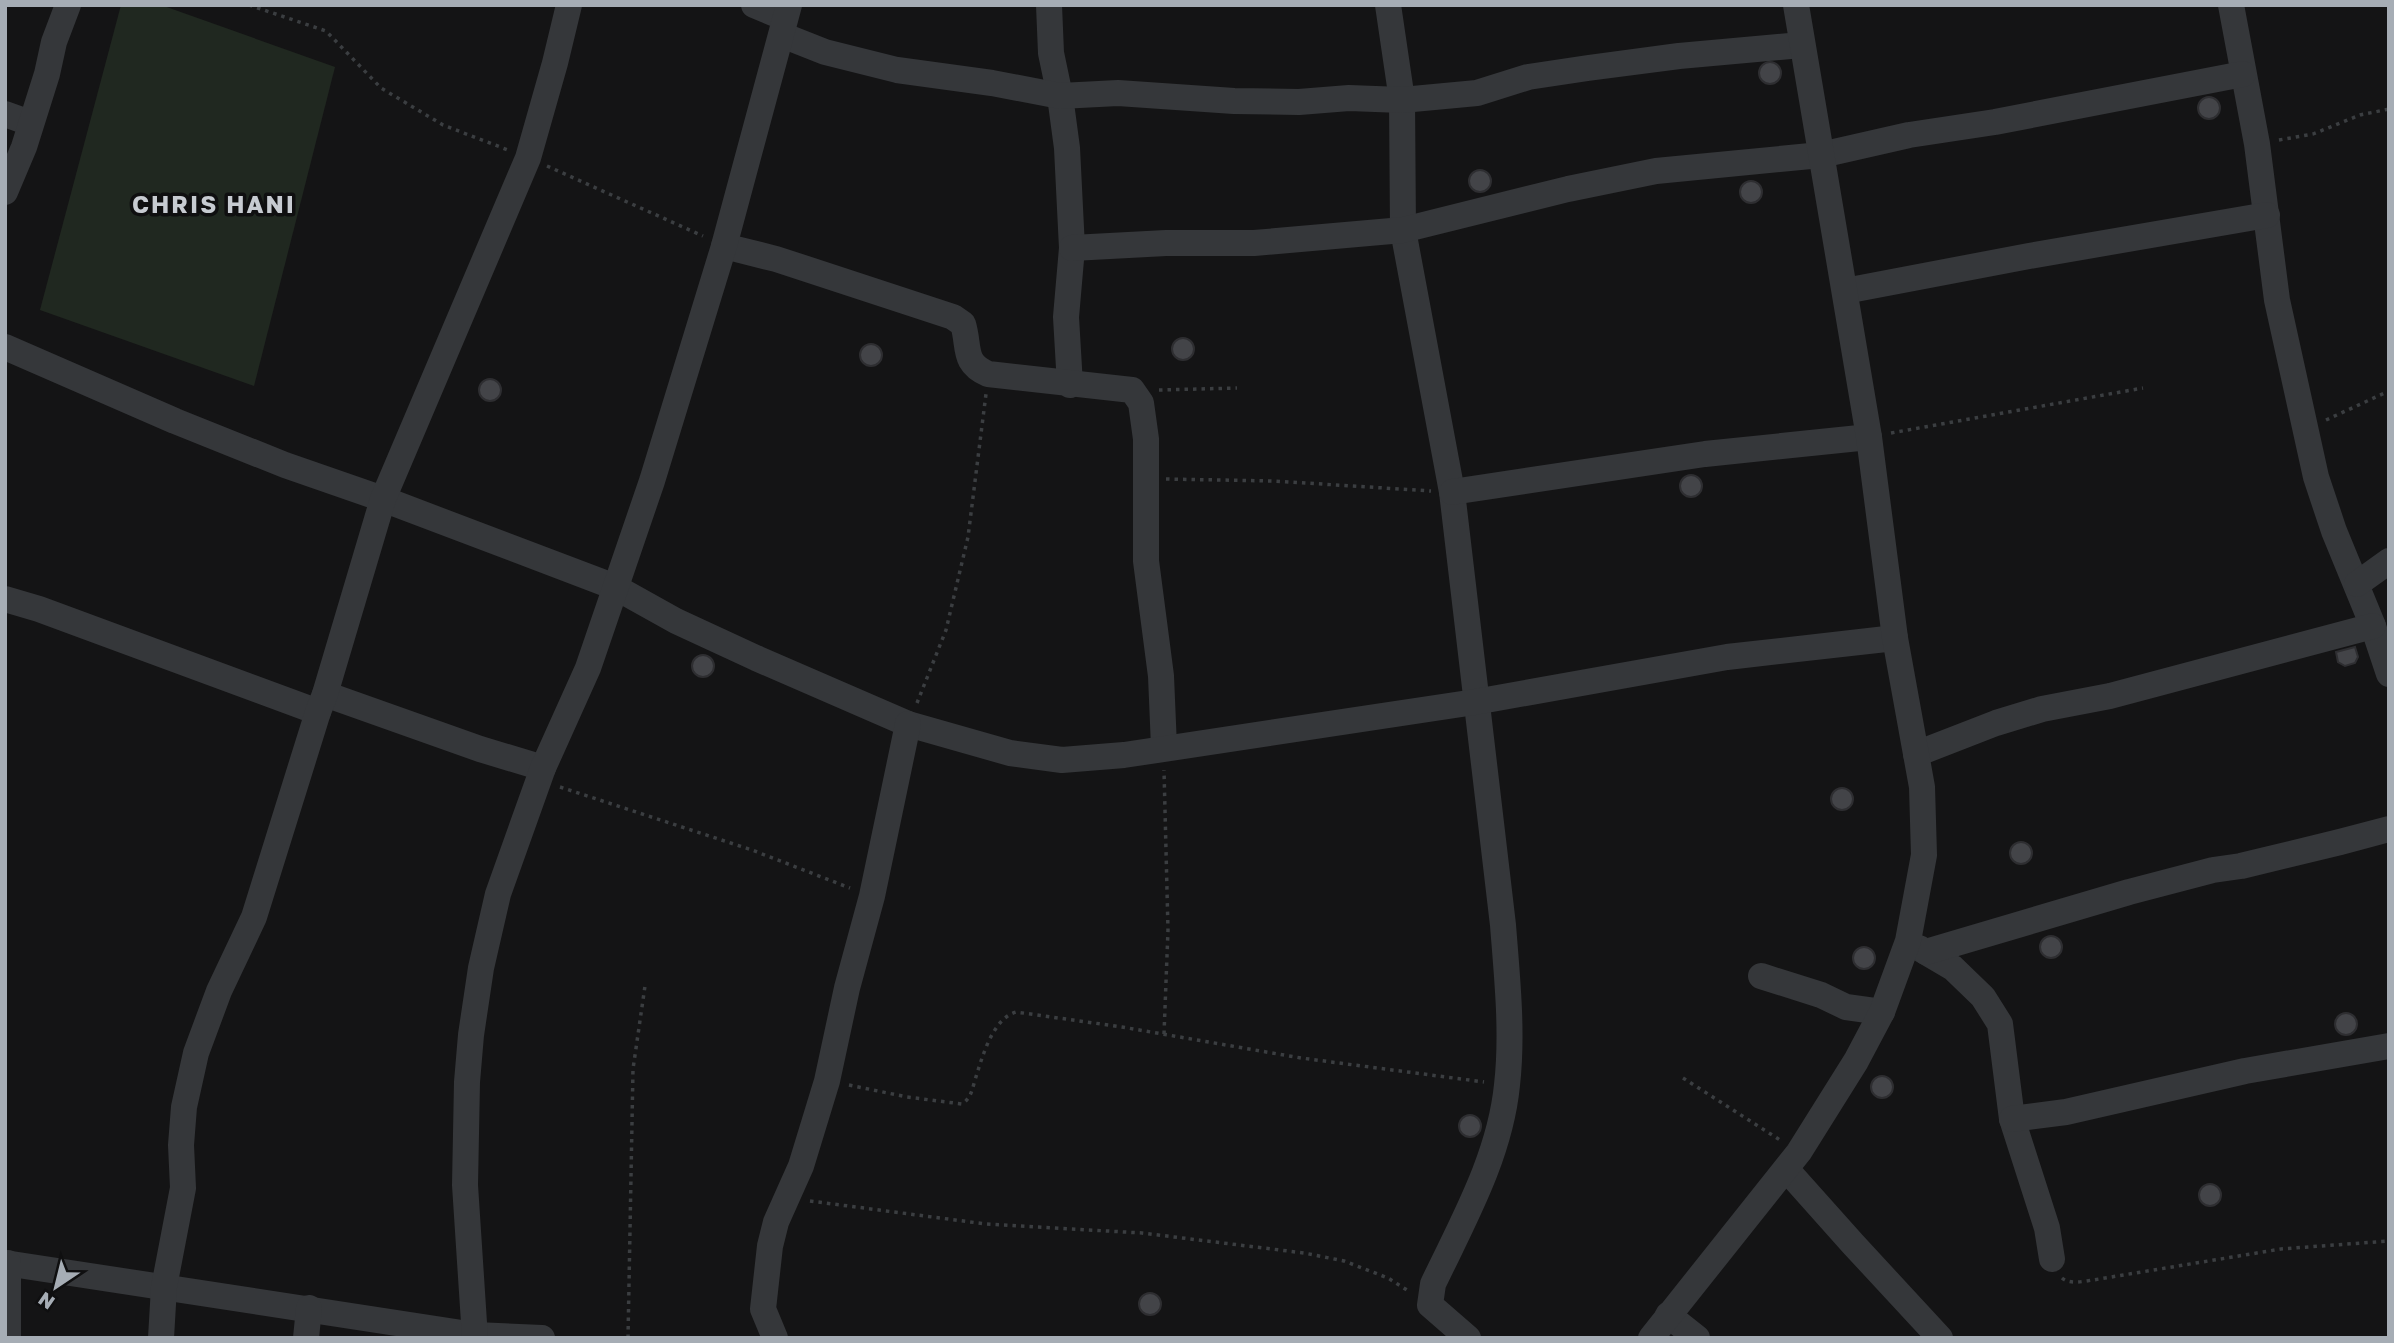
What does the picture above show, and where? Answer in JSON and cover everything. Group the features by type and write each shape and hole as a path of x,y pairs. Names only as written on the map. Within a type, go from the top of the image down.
{"street":[{"path":"5,192 24,147 17,118 47,74 54,42 68,5"},
{"path":"161,1338 164,1287 183,1188 181,1145 184,1107 196,1053 219,991 254,917 383,499 528,158 569,5"},
{"path":"754,5 785,20 825,51 897,70 992,83 1060,96 1118,93 1234,102 1299,102 1349,98 1402,100 1477,93 1528,77 1628,62 1801,45"},
{"path":"1049,5 1051,53 1067,148 1072,248 1066,317 1070,385"},
{"path":"1388,5 1402,100 1403,230 1451,492 1503,925 1508,1002 1507,1084 1498,1129 1479,1186 1433,1284 1430,1305 1468,1338"},
{"path":"1651,1338 1793,1160 1856,1061 1917,947 1924,855 1922,788 1895,638 1869,437 1796,5"},
{"path":"2231,5 2257,144 2277,300 2316,477 2389,674"},
{"path":"475,1336 465,1185 467,1082 481,968 498,894 541,774 588,668 652,481 724,246 785,20"},
{"path":"1072,248 1166,243 1254,243 1403,230 1568,189 1656,171 1821,155 1909,135 1995,122 2243,74"},
{"path":"1845,291 2267,215"},
{"path":"724,246 776,259 959,320 965,331 968,356 972,365 988,374 1132,390 1141,403 1143,412 1147,478 1146,561 1161,676 1164,747"},
{"path":"5,347 236,446 615,587 676,621 908,724 1010,753 1062,760 1124,755 1475,702 1727,657 1895,638"},
{"path":"1451,492 1691,456 1869,437"},
{"path":"2357,584 2389,561"},
{"path":"5,599 322,703 480,749 541,774"},
{"path":"1916,754 1996,723 2042,709 2110,696 2373,626"},
{"path":"775,1338 763,1309 770,1246 776,1222 801,1166 827,1080 847,988 872,896 908,724"},
{"path":"1917,947 2129,891 2389,829"},
{"path":"1917,947 1953,968 1983,997 2000,1024 2012,1119 2044,1218 2052,1259"},
{"path":"1761,976 1821,995 1846,1007 1882,1012"},
{"path":"2012,1119 2066,1112 2245,1071 2389,1046"},
{"path":"1793,1160 1853,1244 1940,1338"},
{"path":"8,1338 7,1263 475,1336 542,1338"},
{"path":"306,1338 309,1308"},
{"path":"1668,1315 1697,1338"}],"path":[{"path":"249,5 326,31 381,88 443,125 528,158 724,246"},
{"path":"2257,144 2313,134 2360,114 2389,109"},
{"path":"908,724 946,631 968,537 988,374"},
{"path":"1132,390 1237,388"},
{"path":"1869,437 2143,388"},
{"path":"2305,429 2389,391"},
{"path":"1147,478 1274,481 1451,492"},
{"path":"1164,747 1168,930 1164,1034"},
{"path":"541,774 872,896"},
{"path":"628,1338 633,1069 645,986"},
{"path":"827,1080 907,1097 962,1104 971,1094 988,1045 998,1026 1008,1014 1016,1012 1301,1058 1507,1084"},
{"path":"1683,1078 1793,1160"},
{"path":"788,1198 986,1224 1142,1233 1304,1253 1344,1261 1388,1278 1430,1305"},
{"path":"2052,1259 2059,1275 2066,1281 2074,1282 2281,1249 2389,1241"}],"shaded area":[{"path":"121,5 161,5 335,67 254,386 40,310"}],"building":[{"path":"1770,62 1778,65 1781,73 1778,81 1770,84 1762,81 1759,73 1762,65"},
{"path":"2209,97 2217,100 2220,108 2217,116 2209,119 2201,116 2198,108 2201,100"},
{"path":"1480,170 1488,173 1491,181 1488,189 1480,192 1472,189 1469,181 1472,173"},
{"path":"1751,181 1759,184 1762,192 1759,200 1751,203 1743,200 1740,192 1743,184"},
{"path":"1183,338 1191,341 1194,349 1191,357 1183,360 1175,357 1172,349 1175,341"},
{"path":"871,344 879,347 882,355 879,363 871,366 863,363 860,355 863,347"},
{"path":"490,379 498,382 501,390 498,398 490,401 482,398 479,390 482,382"},
{"path":"1691,475 1699,478 1702,486 1699,494 1691,497 1683,494 1680,486 1683,478"},
{"path":"2355,647 2358,657 2355,663 2345,666 2338,662 2336,652"},
{"path":"703,655 711,658 714,666 711,674 703,677 695,674 692,666 695,658"},
{"path":"1842,788 1850,791 1853,799 1850,807 1842,810 1834,807 1831,799 1834,791"},
{"path":"2021,842 2029,845 2032,853 2029,861 2021,864 2013,861 2010,853 2013,845"},
{"path":"2051,936 2059,939 2062,947 2059,955 2051,958 2043,955 2040,947 2043,939"},
{"path":"1864,947 1872,950 1875,958 1872,966 1864,969 1856,966 1853,958 1856,950"},
{"path":"2346,1013 2354,1016 2357,1024 2354,1032 2346,1035 2338,1032 2335,1024 2338,1016"},
{"path":"1882,1076 1890,1079 1893,1087 1890,1095 1882,1098 1874,1095 1871,1087 1874,1079"},
{"path":"1470,1115 1478,1118 1481,1126 1478,1134 1470,1137 1462,1134 1459,1126 1462,1118"},
{"path":"2210,1184 2218,1187 2221,1195 2218,1203 2210,1206 2202,1203 2199,1195 2202,1187"},
{"path":"1150,1293 1158,1296 1161,1304 1158,1312 1150,1315 1142,1312 1139,1304 1142,1296"}],"district":[{"name":"CHRIS HANI","path":"214,205"}]}
